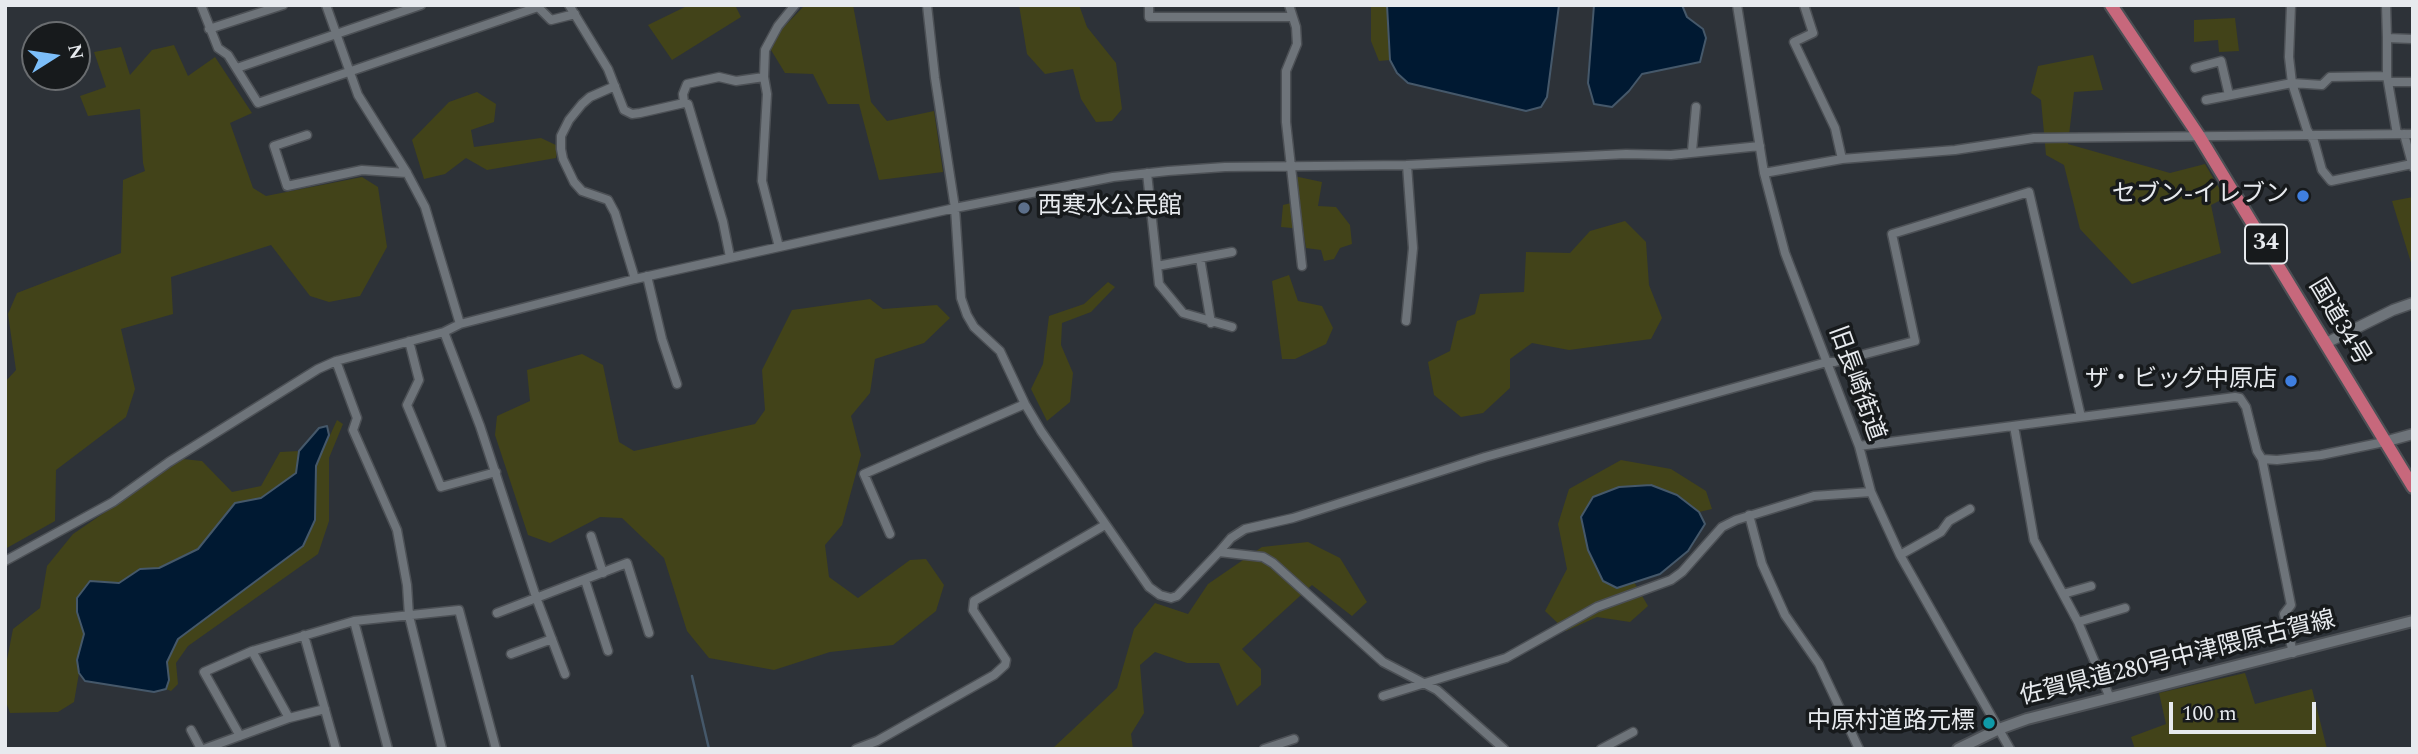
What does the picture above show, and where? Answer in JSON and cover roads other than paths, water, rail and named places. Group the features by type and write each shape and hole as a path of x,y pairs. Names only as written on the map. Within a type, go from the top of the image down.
{"highway":[{"name":"国道34号","path":"2111,5 2199,136 2413,487"}],"main road":[{"name":"佐賀県道280号中津隈原古賀線","path":"1958,749 2027,719 2413,621"}],"street":[{"path":"201,5 218,48 228,55 258,103 524,8 538,7 551,20 575,14"},
{"path":"209,29 283,5"},
{"path":"326,5 358,95 425,207 460,324"},
{"path":"237,68 421,5"},
{"path":"569,5 615,86 624,110 632,114 688,104 723,222 730,257"},
{"path":"779,247 762,181 767,94 764,77 765,50 778,26 795,5"},
{"path":"927,5 935,78 956,208 963,306 974,327 1000,351 1025,404 1105,524 1149,587 1160,595 1171,598 1177,596 1231,538 1245,529 1293,518 1485,457 1827,362 1915,341 1892,234 2029,192 2081,417"},
{"path":"1149,5 1149,17 1292,17"},
{"path":"1289,5 1297,44 1286,71 1286,122 1302,266"},
{"name":"旧長崎街道","path":"1737,5 1765,173 1786,253 1858,446 1871,492 1900,555 2010,749"},
{"path":"1804,5 1814,33 1794,42 1835,128 1842,159"},
{"path":"2291,5 2289,57 2292,83 2322,170 2330,181 2412,165 2387,79 2386,5"},
{"path":"2387,38 2413,39"},
{"path":"2194,68 2221,61 2229,95"},
{"path":"684,103 682,94 687,84 719,77 736,81 764,77"},
{"path":"2206,100 2292,83 2322,85 2330,77 2413,82"},
{"path":"615,86 590,97 569,120 561,136 563,159 574,182 582,191 608,200 615,213 635,279"},
{"path":"1692,151 1696,107"},
{"path":"1765,173 1842,159 1955,150 2034,138 2405,134"},
{"path":"307,135 274,146 287,186 362,170 407,173"},
{"path":"5,561 113,502 169,461 318,369 336,361 444,332 460,324 647,276 956,208 1113,177 1147,173 1225,167 1407,165 1626,154 1671,155 1760,146"},
{"path":"1406,321 1413,248 1407,165"},
{"path":"1147,173 1159,284 1183,313 1232,327"},
{"path":"1157,266 1232,252"},
{"path":"1200,258 1211,323"},
{"path":"647,276 662,339 677,384"},
{"path":"2326,343 2413,303"},
{"path":"444,332 496,472 537,600 565,674"},
{"path":"409,341 419,380 407,405 441,487 496,472"},
{"path":"336,361 357,418 353,430 397,530 407,585 409,616 442,749"},
{"path":"1858,446 2228,397 2240,398 2246,407 2262,459 2291,605 2284,614 2293,653"},
{"path":"890,534 864,474 1025,404"},
{"path":"2014,426 2035,540 2077,622 2110,698"},
{"path":"2262,459 2277,460 2320,454 2413,434"},
{"path":"1383,696 1506,658 1597,607 1671,580 1682,572 1722,527 1749,515 1814,496 1871,492"},
{"path":"1900,555 1941,532 1949,521 1970,509"},
{"path":"1749,515 1762,564 1785,615 1819,664 1859,749"},
{"path":"856,749 877,741 994,675 1005,666 1006,660 973,610 974,601 1105,524"},
{"path":"591,536 603,573"},
{"path":"1219,552 1263,557 1273,563 1384,663 1437,690 1499,747"},
{"path":"497,613 537,600 627,563 649,633"},
{"path":"585,580 608,651"},
{"path":"2063,594 2091,586"},
{"path":"2077,622 2125,608"},
{"path":"240,736 204,672 252,651 354,621 459,610 496,749"},
{"path":"354,621 388,749"},
{"path":"304,635 336,749"},
{"path":"511,654 552,639"},
{"path":"252,651 289,718"},
{"path":"191,730 202,749 289,718 325,709"},
{"path":"1601,749 1633,732"},
{"path":"1264,749 1294,739"}],"water":[{"path":"1387,5 1559,5 1547,97 1541,107 1526,111 1408,83 1397,73 1390,60"},
{"path":"1594,5 1682,5 1687,17 1703,29 1706,38 1700,62 1642,74 1612,107 1594,104 1588,83"},
{"path":"327,426 329,435 316,466 315,520 303,546 178,639 167,662 169,680 166,689 154,692 85,681 79,673 77,660 84,634 77,612 77,598 90,581 119,583 140,569 159,568 198,549 235,503 261,498 296,473 299,451 319,428"},
{"path":"1651,485 1677,495 1699,512 1705,524 1688,551 1660,574 1617,588 1603,581 1588,550 1581,517 1593,497 1619,487"}],"waterway":[{"path":"692,676 709,749"}],"place":[{"name":"セブン-イレブン","path":"2303,196"},
{"name":"西寒水公民館","path":"1024,208"},
{"name":"ザ・ビッグ中原店","path":"2291,381"},
{"name":"中原村道路元標","path":"1989,723"}]}
